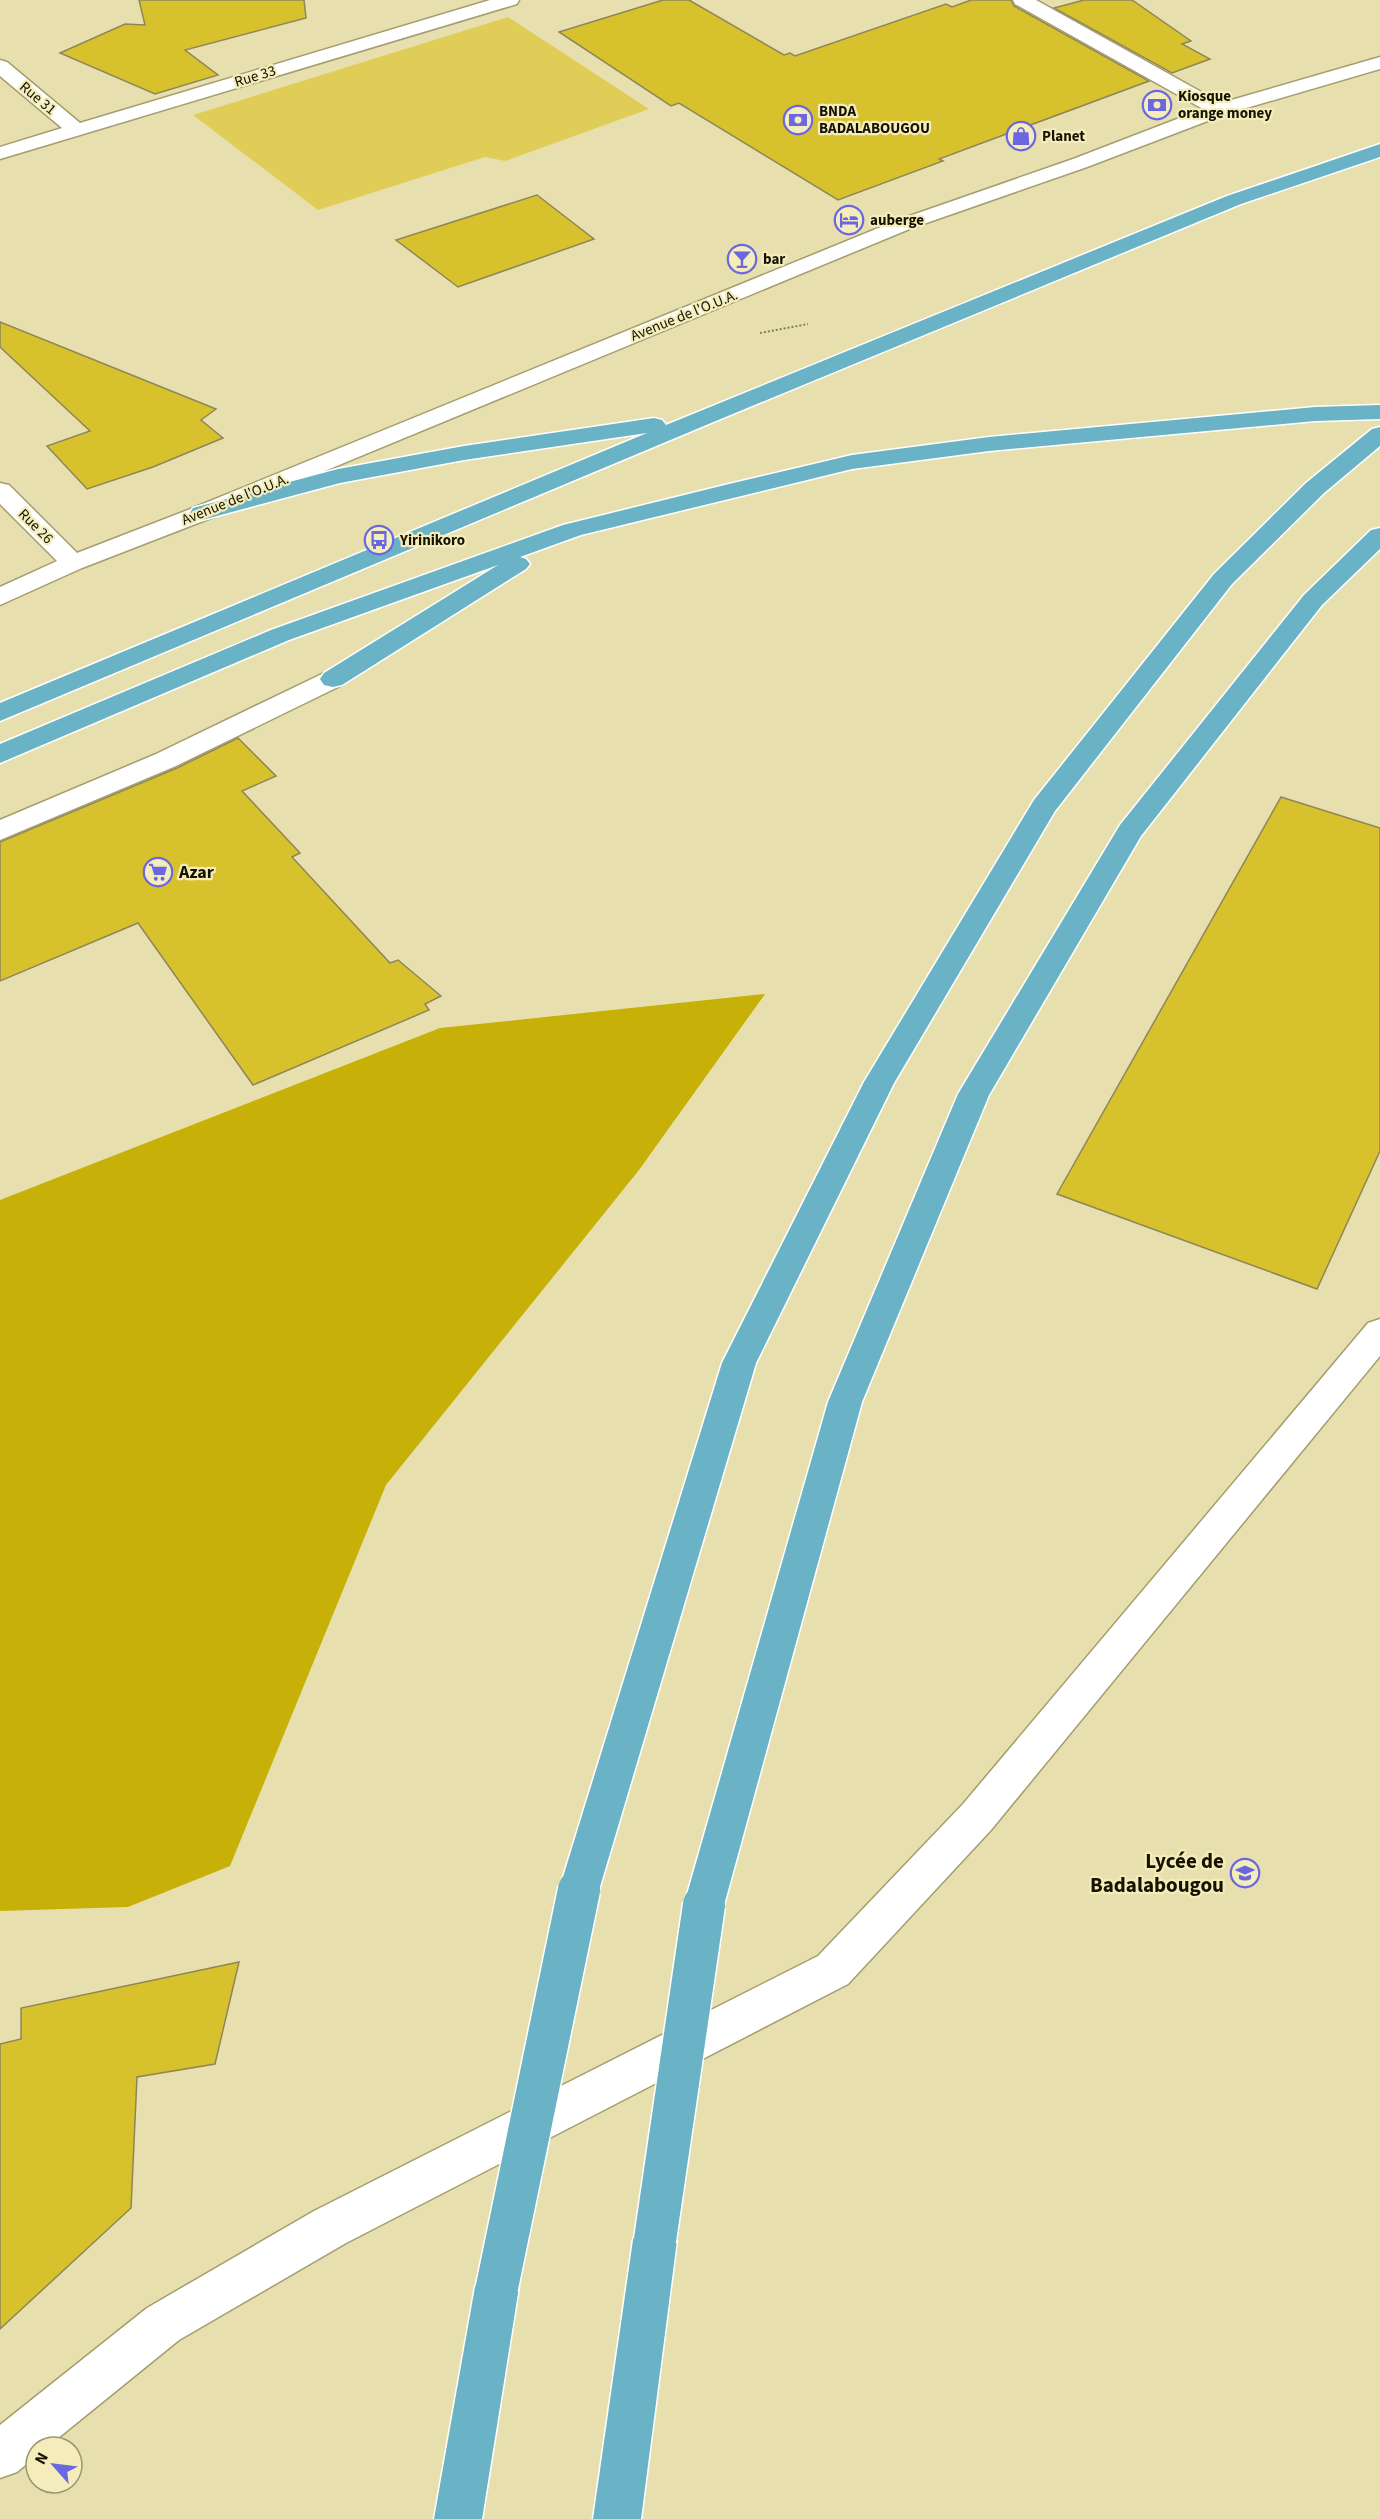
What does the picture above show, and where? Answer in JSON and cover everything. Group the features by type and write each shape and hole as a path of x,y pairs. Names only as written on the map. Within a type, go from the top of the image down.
{"highway":[{"path":"0,713 703,418 1234,200 1380,150"},
{"path":"0,754 280,635 572,530 852,462 989,444 1315,414 1380,412"},
{"path":"202,513 338,476 464,453 703,418"},
{"path":"458,2519 497,2287 579,1890 739,1363 879,1082 1044,806 1223,579 1316,488 1380,434"},
{"path":"333,679 572,530"},
{"path":"617,2519 704,1905 845,1402 974,1094 1130,831 1312,600 1380,535"}],"street":[{"name":"Rue 33","path":"0,153 510,0"},
{"path":"1022,0 1219,110"},
{"name":"Avenue de l'O.U.A.","path":"0,597 73,563 202,513 905,224 1080,163 1219,110 1380,63"},
{"name":"Rue 31","path":"0,66 77,130"},
{"name":"Rue 26","path":"0,490 73,563"},
{"path":"0,831 166,760 333,679"},
{"path":"0,2455 163,2324 310,2238 833,1970 978,1817 1380,1332"}],"path":[{"path":"752,335 818,321"}],"shaded area":[{"path":"508,17 649,109 505,161 485,157 318,210 193,115"},
{"path":"765,994 639,1170 386,1485 230,1866 128,1907 0,1911 0,1200 440,1028"}],"building":[{"path":"139,0 304,0 306,18 185,50 218,75 155,94 60,53 125,24 145,25"},
{"path":"663,0 689,0 784,55 790,53 795,56 946,4 952,7 971,0 1011,0 1014,6 1149,81 939,159 943,161 838,200 679,103 671,106 559,32"},
{"path":"1084,0 1132,0 1191,41 1182,44 1210,59 1172,73 1054,8"},
{"path":"537,195 594,239 458,287 396,240"},
{"path":"0,322 216,409 201,420 223,438 153,467 87,489 47,446 90,431 0,347"},
{"path":"238,738 276,776 242,791 300,853 292,857 390,963 398,960 441,996 425,1004 429,1010 253,1085 138,923 0,981 0,842 177,768"},
{"path":"1281,797 1380,828 1380,1151 1317,1289 1057,1194"},
{"path":"239,1962 215,2064 137,2077 131,2208 0,2329 0,2044 21,2039 21,2008"}],"place":[{"name":"Kiosque orange money","path":"1157,105"},
{"name":"BNDA BADALABOUGOU","path":"798,120"},
{"name":"Planet","path":"1021,136"},
{"name":"auberge","path":"849,220"},
{"name":"bar","path":"742,259"},
{"name":"Yirinikoro","path":"379,540"},
{"name":"Azar","path":"158,872"},
{"name":"Lycée de Badalabougou","path":"1245,1873"}]}
